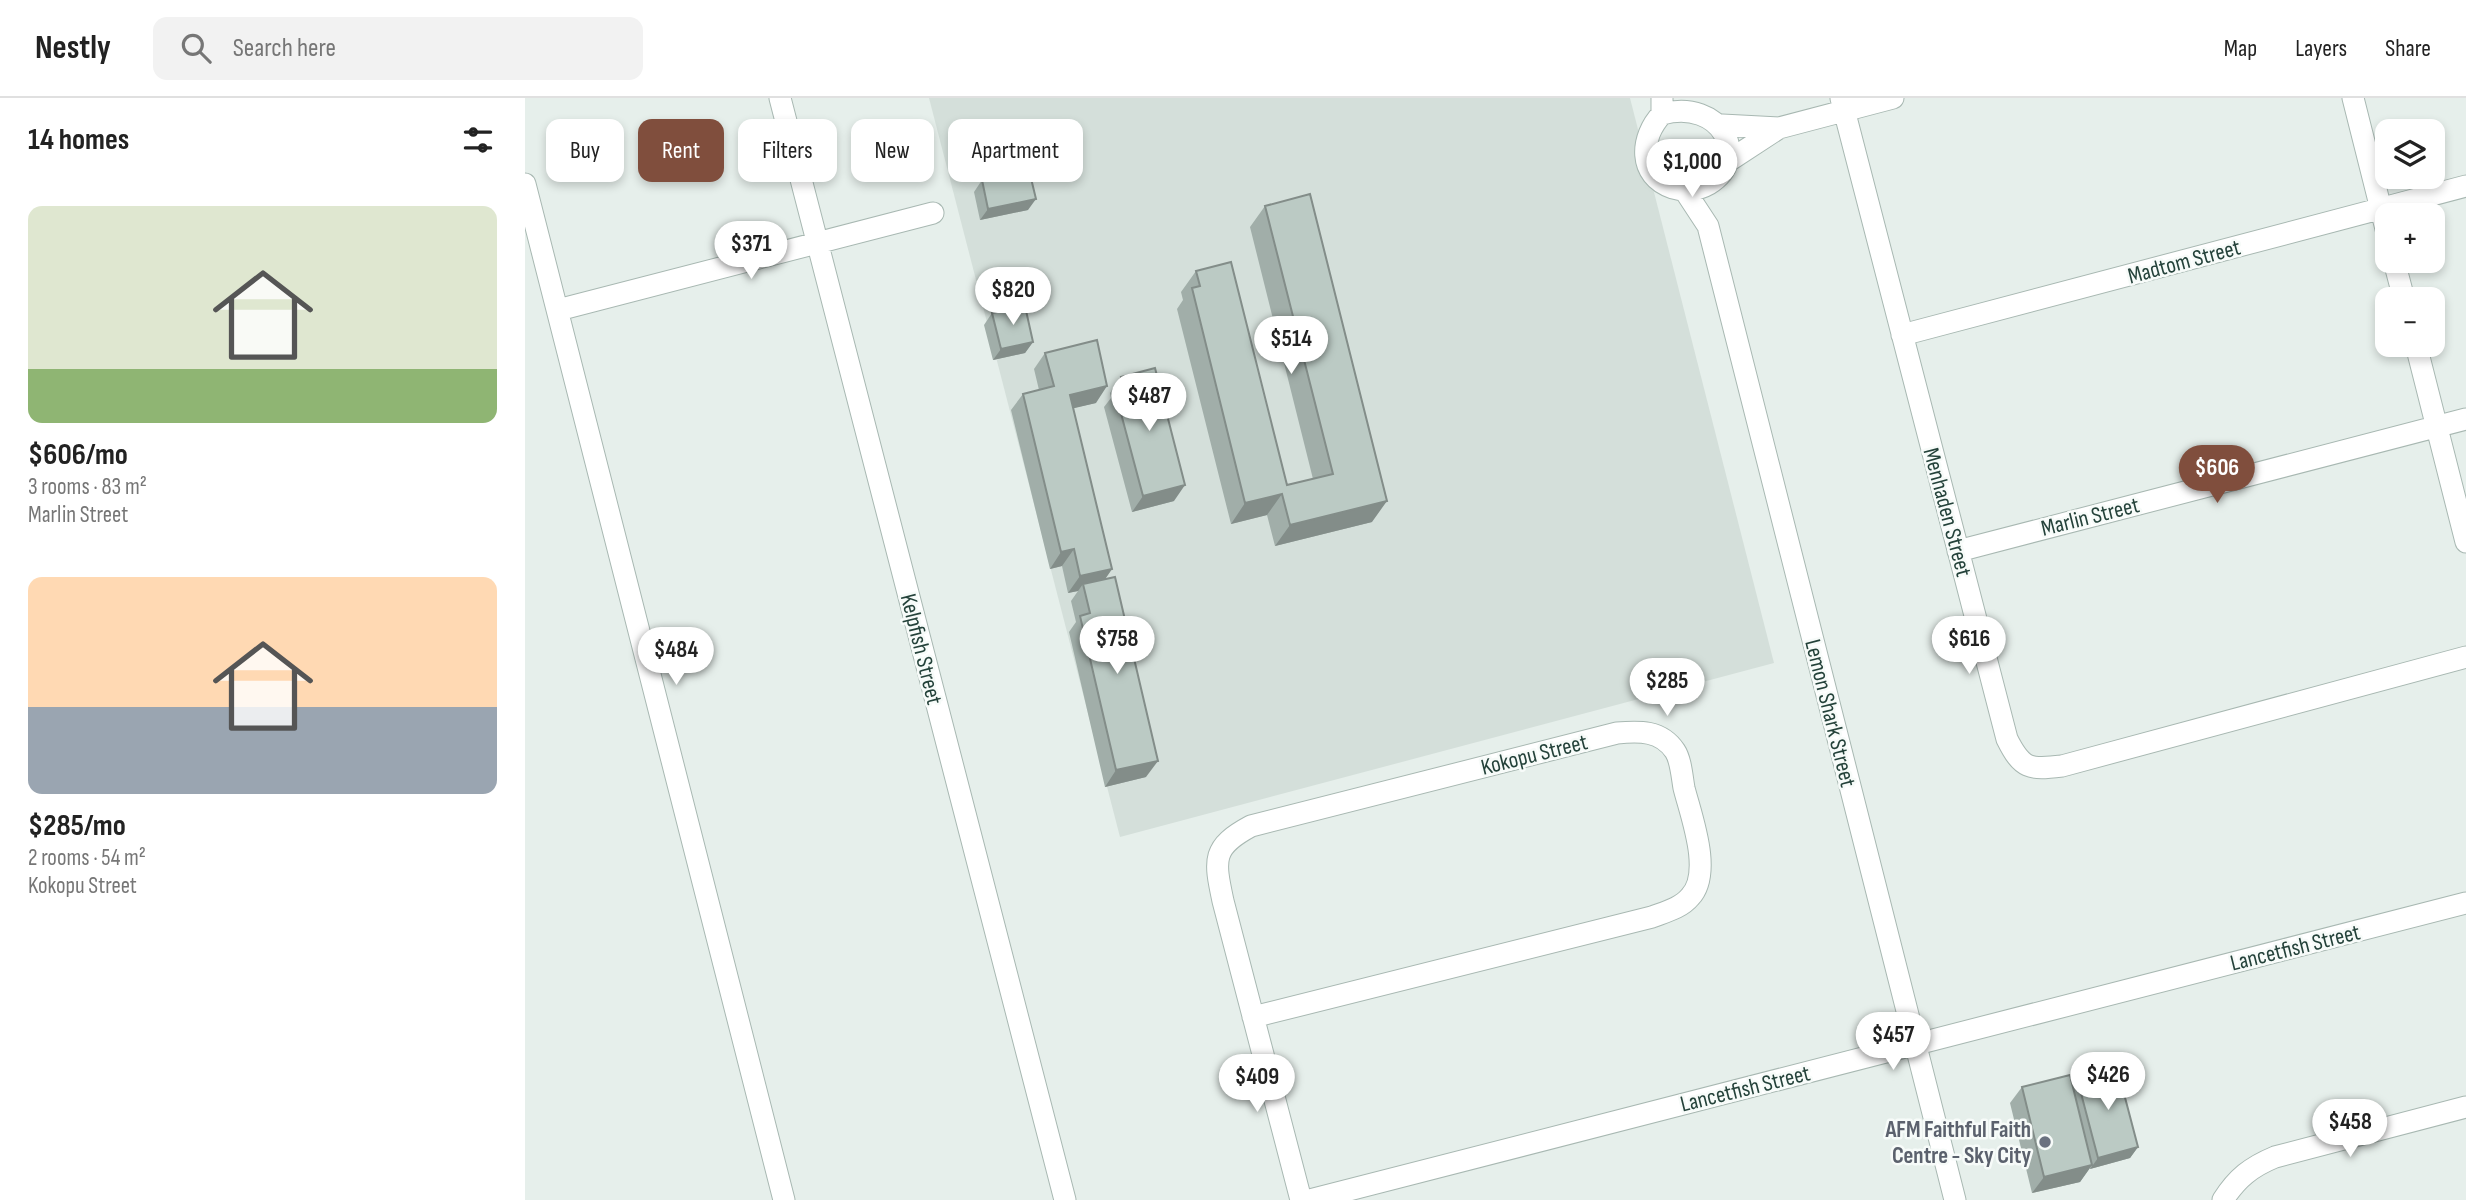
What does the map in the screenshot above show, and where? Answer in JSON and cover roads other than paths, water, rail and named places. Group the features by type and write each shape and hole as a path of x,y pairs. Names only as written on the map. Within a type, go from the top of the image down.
{"street":[{"name":"Kelpfish Street","path":"780,98 1065,1200"},
{"path":"1685,191 1699,189 1779,128 1843,104 1893,98"},
{"path":"2353,98 2379,203"},
{"name":"Lemon Shark Street","path":"1708,226 1728,142 1722,125 1710,113 1691,102 1675,108 1662,106 1646,138 1647,160 1658,180 1685,191 1708,226 1955,1200"},
{"name":"Menhaden Street","path":"1843,104 2007,738 2017,759 2032,767 2062,766 2466,657"},
{"path":"1722,125 1779,128"},
{"path":"525,184 784,1200"},
{"name":"Madtom Street","path":"2403,203 2466,186"},
{"name":"Madtom Street","path":"1902,335 2375,211"},
{"path":"558,310 933,213"},
{"path":"2419,357 2466,542"},
{"name":"Marlin Street","path":"1958,551 2466,419"},
{"name":"Kokopu Street","path":"1253,1017 1673,910 1691,897 1699,878 1700,852 1676,752 1660,737 1645,731 1617,733 1251,826 1229,838 1218,854 1218,877 1253,1017 1301,1200"},
{"name":"Lancetfish Street","path":"1310,1200 2466,903"},
{"path":"2223,1200 2241,1176 2259,1163 2466,1107"}],"place":[{"name":"AFM Faithful Faith Centre - Sky City","path":"2045,1142"}]}
